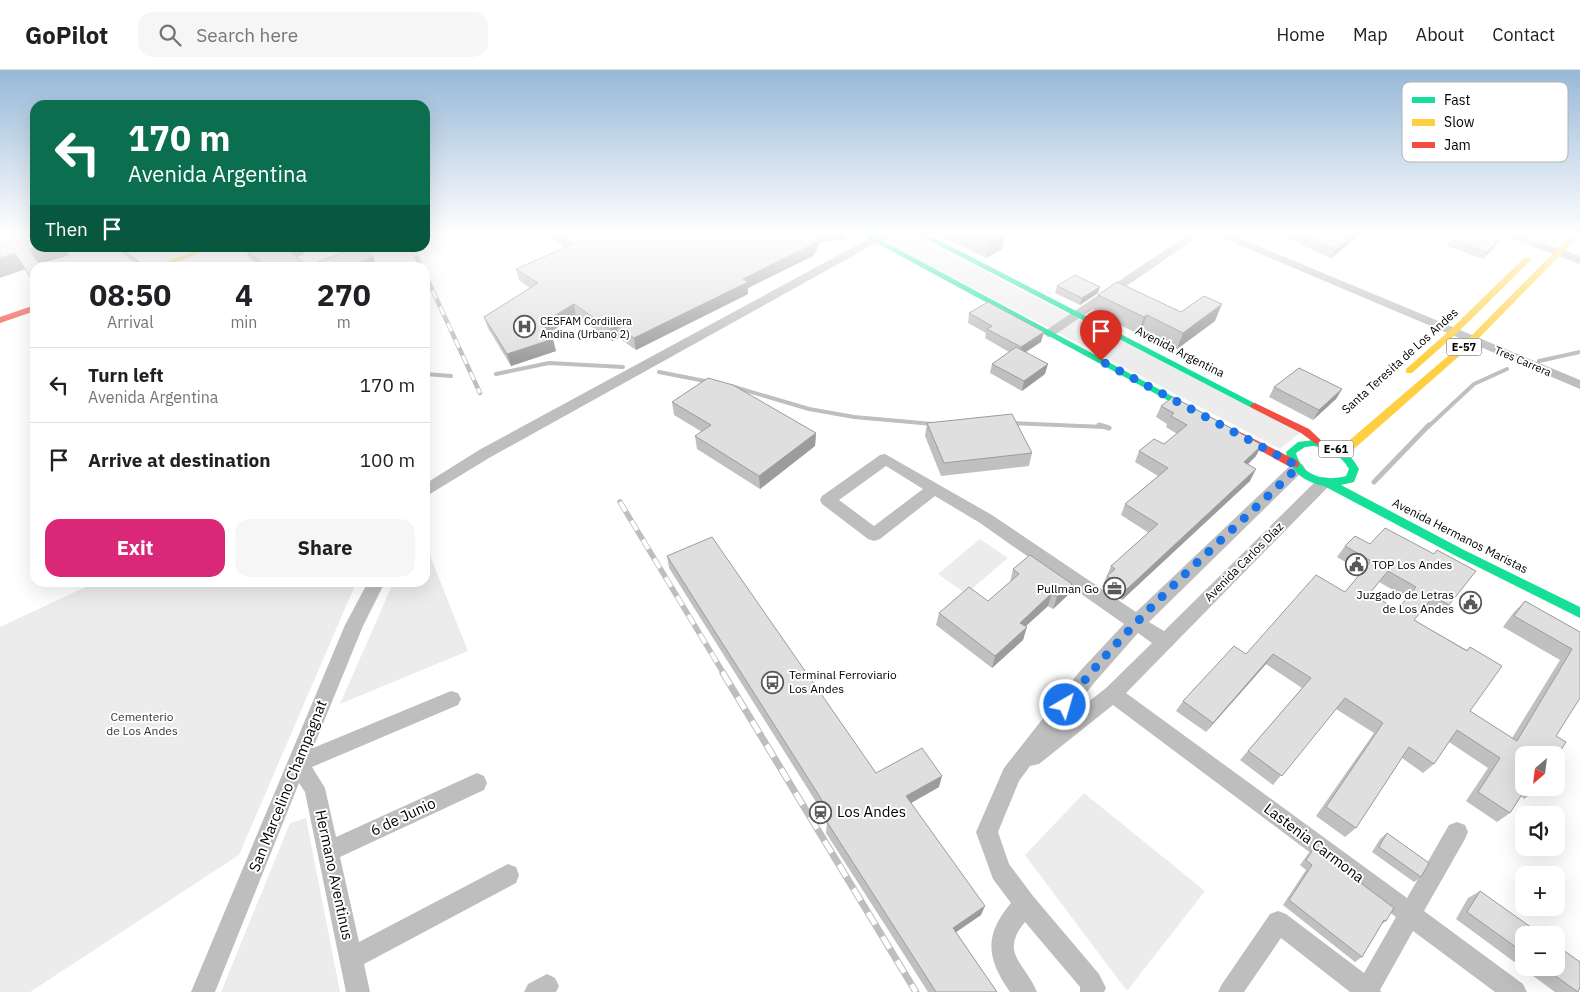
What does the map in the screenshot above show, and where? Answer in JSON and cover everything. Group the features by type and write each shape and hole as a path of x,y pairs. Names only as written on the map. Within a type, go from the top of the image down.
{"main road":[{"path":"941,276 1296,466 1309,477 1326,482 1347,481"},
{"name":"Avenida Argentina","path":"1002,276 1305,430 1342,453"},
{"name":"Santa Teresita de Los Andes","path":"1401,379 1510,276"},
{"name":"E-57","path":"1342,453 1472,340 1536,276"},
{"path":"0,320 30,310"},
{"name":"E-61","path":"1296,466 1291,455 1294,448 1307,443 1327,443"},
{"name":"E-61","path":"1342,453 1350,460 1354,469 1353,476 1347,481"},
{"name":"Avenida Hermanos Maristas","path":"1347,481 1449,534"},
{"name":"Avenida Hermanos Maristas","path":"1326,482 1521,583"},
{"name":"Avenida Hermanos Maristas","path":"1475,547 1580,601"}],"street":[{"path":"430,488 484,454 808,276"},
{"path":"1048,333 1133,276"},
{"name":"Tres Carrera","path":"1320,276 1580,385"},
{"path":"934,489 874,535 828,500 885,459 986,519 1165,642"},
{"path":"1092,992 1094,988 1092,989 1091,982 1025,904 1001,871 987,832 1010,775 1087,676 1136,623 1296,466"},
{"name":"Avenida Carlos Díaz","path":"1010,775 1112,694 1326,482"},
{"path":"1521,583 1580,614"},
{"name":"San Marcelino Champagnat","path":"203,992 354,625 374,587"},
{"name":"Lastenia Carmona","path":"1112,694 1515,992"},
{"path":"297,764 451,699"},
{"name":"Hermano Aventinus","path":"297,764 315,788 358,992"},
{"name":"6 de Junio","path":"329,851 477,782"},
{"path":"1230,992 1278,922 1368,991 1457,832"},
{"path":"352,958 508,875"},
{"path":"1025,904 1008,924 1001,950 1006,967 1025,992"}],"green space":[{"path":"950,276 994,276 1301,432 1280,449"},
{"path":"980,539 1008,558 966,594 938,574"},
{"path":"430,556 468,651 340,704 391,587 430,587"},
{"name":"Cementerio de Los Andes","path":"85,587 354,587 239,855 30,992 0,992 0,627"},
{"path":"1084,793 1205,891 1127,991 1025,855"},
{"path":"306,818 340,992 221,992 290,823"}],"building":[{"path":"527,276 749,276 743,279 748,282 634,338 617,326 610,329 574,304 542,323 553,339 507,354 484,317 538,283"},
{"path":"1073,276 1077,276 1100,287 1082,298 1057,286"},
{"path":"1117,282 1181,312 1204,296 1222,304 1183,333 1147,315 1144,317 1098,295"},
{"path":"988,302 1044,332 1021,347 987,329 992,326 969,313"},
{"path":"1016,347 1048,364 1024,381 992,364"},
{"path":"1299,368 1342,389 1319,410 1274,387"},
{"path":"708,378 733,385 816,433 759,476 695,436 711,425 672,402"},
{"path":"1173,397 1262,445 1244,462 1256,469 1127,589 1107,576 1115,569 1111,566 1158,524 1125,504 1168,468 1139,451 1154,439 1164,444 1187,425 1171,416 1174,413 1161,406"},
{"path":"1012,414 1032,453 944,463 927,423"},
{"path":"1385,528 1434,554 1437,550 1476,571 1449,605 1434,596 1414,620 1467,651 1470,647 1502,666 1470,711 1517,741 1572,649 1514,616 1525,601 1580,632 1580,698 1556,736 1566,742 1564,746 1515,746 1515,796 1521,796 1510,813 1478,792 1500,758 1457,730 1434,764 1409,747 1356,828 1326,807 1383,723 1345,698 1282,776 1248,751 1311,678 1273,654 1213,723 1183,701 1234,646 1246,654 1316,575 1345,592 1371,561 1345,546 1355,536 1370,544","holes":["1388,571 1416,587 1397,610 1370,593"]},
{"path":"712,537 876,773 922,748 942,776 906,796 985,906 953,928 997,992 936,992 827,822 832,816 667,556"},
{"path":"1030,555 1072,584 1057,597 1052,593 1020,623 1027,627 995,656 939,613 969,587 988,601 1019,574 1013,569"},
{"path":"1387,833 1429,863 1421,877 1379,847"},
{"path":"1314,848 1394,908 1386,921 1384,920 1362,957 1289,900 1312,865 1306,860"},
{"path":"1480,891 1529,926 1515,926 1515,947 1467,912"},
{"path":"1565,951 1580,962 1580,987 1578,992 1555,976 1565,976"}],"waterway":[{"path":"1539,361 1580,352"},
{"path":"496,374 549,363 623,367"},
{"path":"1428,427 1474,384 1507,369"},
{"path":"659,372 710,382"},
{"path":"430,374 451,376"},
{"path":"731,386 809,409 854,417 933,424"},
{"path":"1011,423 1104,427"},
{"path":"1099,425 1109,428"},
{"path":"1374,482 1429,425"}],"railway":[{"path":"430,285 480,393"},
{"path":"620,502 724,674"},
{"path":"723,673 916,992"}],"traffic: fast":[{"path":"942,276 1234,432"},
{"path":"1003,276 1255,406"},
{"path":"1314,443 1327,446 1343,454 1354,469 1350,479 1332,483 1322,482 1305,475 1298,469 1293,462 1291,452 1302,444 1314,443"},
{"path":"1328,483 1460,553 1580,613"}],"traffic: slow":[{"path":"1409,371 1453,332 1511,276"},
{"path":"1342,453 1472,340 1535,276"}],"traffic: jam":[{"path":"0,320 30,310"},
{"path":"1255,406 1305,431 1320,444"},
{"path":"1234,432 1294,464"}],"place":[{"name":"CESFAM Cordillera Andina (Urbano 2)","path":"524,327"},
{"name":"TOP Los Andes","path":"1356,565"},
{"name":"Pullman Go","path":"1115,589"},
{"name":"Juzgado de Letras de Los Andes","path":"1470,602"},
{"name":"Terminal Ferroviario Los Andes","path":"773,682"},
{"name":"Los Andes","path":"821,812"}],"route":[{"path":"1065,705 1087,676 1136,623 1297,468 1294,464 1101,361"}]}
